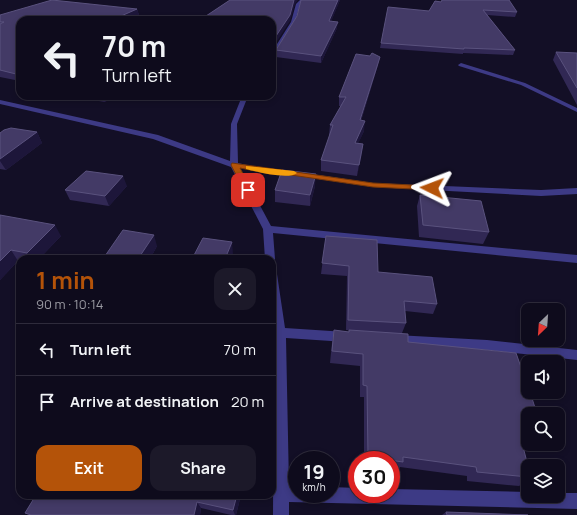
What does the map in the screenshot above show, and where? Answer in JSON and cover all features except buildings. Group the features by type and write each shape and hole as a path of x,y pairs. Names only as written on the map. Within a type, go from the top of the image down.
{"street":[{"path":"276,50 293,22 298,4 302,0"},
{"path":"461,65 523,84 577,110"},
{"path":"243,100 234,124 234,165 268,229 270,255"},
{"path":"0,102 156,137 234,165 270,172 291,173 373,185 541,193 577,191"},
{"path":"268,229 577,259"},
{"path":"276,304 280,333 281,515"},
{"path":"280,333 360,338"},
{"path":"384,339 487,345 577,355"},
{"path":"281,494 577,501"}],"slow traffic":[{"path":"248,168 270,172 294,173"}],"route":[{"path":"248,190 234,165 270,172 291,173 373,185 432,188"}]}
